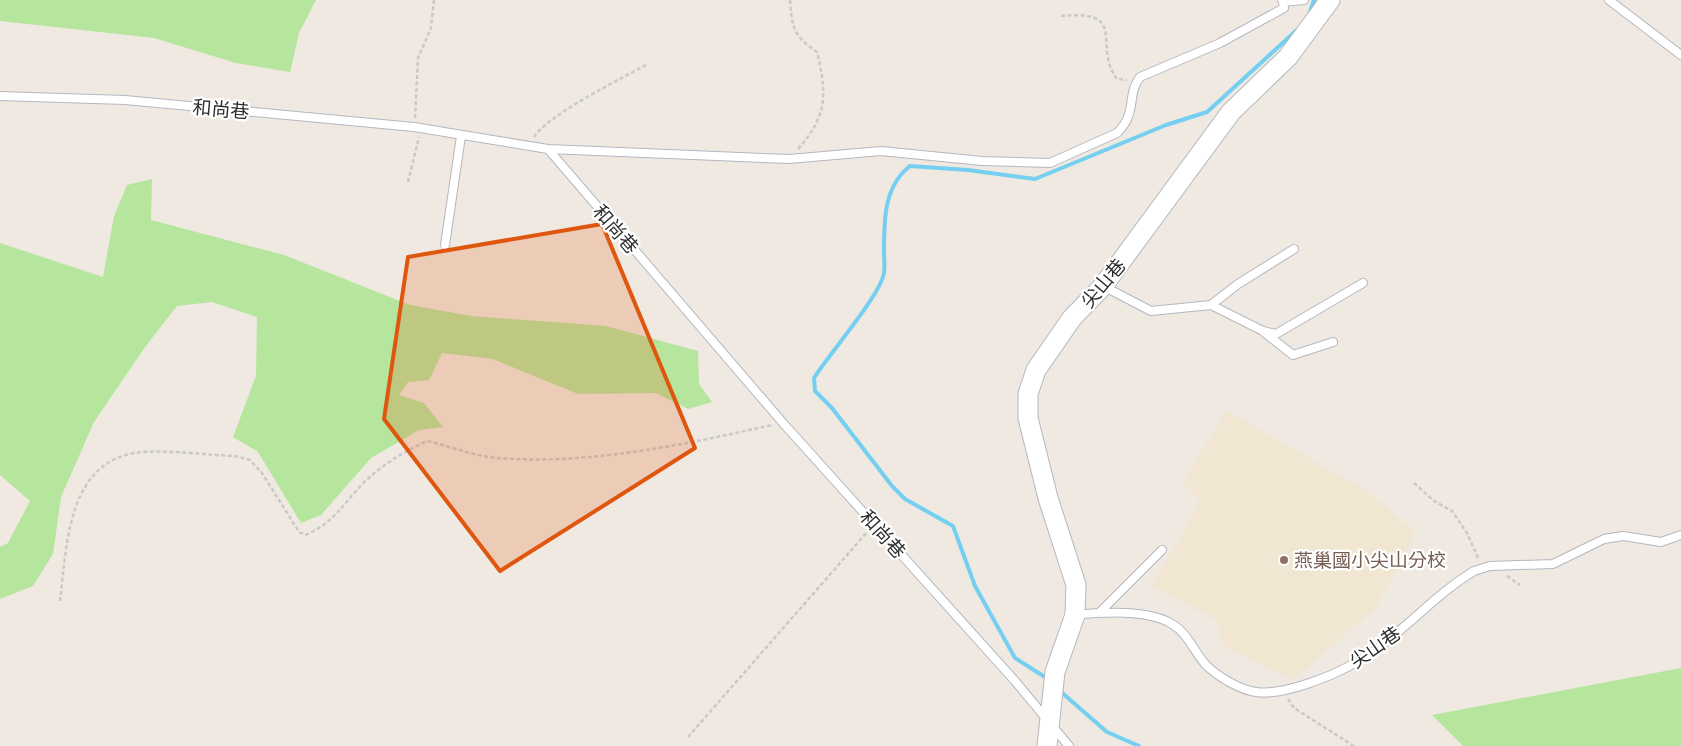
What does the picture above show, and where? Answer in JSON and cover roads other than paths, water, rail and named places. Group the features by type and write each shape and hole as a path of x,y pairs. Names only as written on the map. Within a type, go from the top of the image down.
{"street":[{"name":"尖山巷","path":"1047,746 1055,675 1075,615 1076,585 1044,481 1028,418 1028,394 1036,370 1072,318 1103,286 1231,112 1288,58 1330,0"}],"lane":[{"path":"548,149 789,159 881,152 982,161 1050,163 1117,133 1124,127 1132,110 1132,96 1136,82 1140,77 1220,43 1284,8 1283,1 1304,0"},
{"path":"1609,0 1681,55"},
{"name":"和尚巷","path":"0,96 125,100 417,127 548,149 783,423 1069,746"},
{"path":"445,245 462,136"},
{"path":"1103,286 1151,311 1211,305 1238,284 1294,249"},
{"path":"1263,332 1276,334 1363,283"},
{"path":"1211,305 1263,332 1293,355 1333,342"},
{"name":"尖山巷","path":"1075,615 1099,613 1161,618 1174,625 1183,633 1210,669 1246,690 1257,692 1282,689 1298,686 1353,664 1387,641 1462,578 1483,568 1504,565 1553,564 1604,539 1623,536 1661,542 1681,535"},
{"path":"1099,613 1162,550"}],"waterway":[{"path":"1310,12 1314,0"},
{"path":"1048,679 1015,658 975,586 953,526 905,499 892,486 832,408 815,391 814,378 864,310 880,283 884,273 884,227 887,204 895,183 910,166 968,170 1035,179 1166,125 1207,112 1298,29"},
{"path":"1060,691 1107,732 1139,746"}],"place":[{"name":"燕巢國小尖山分校","path":"1284,560"}]}
